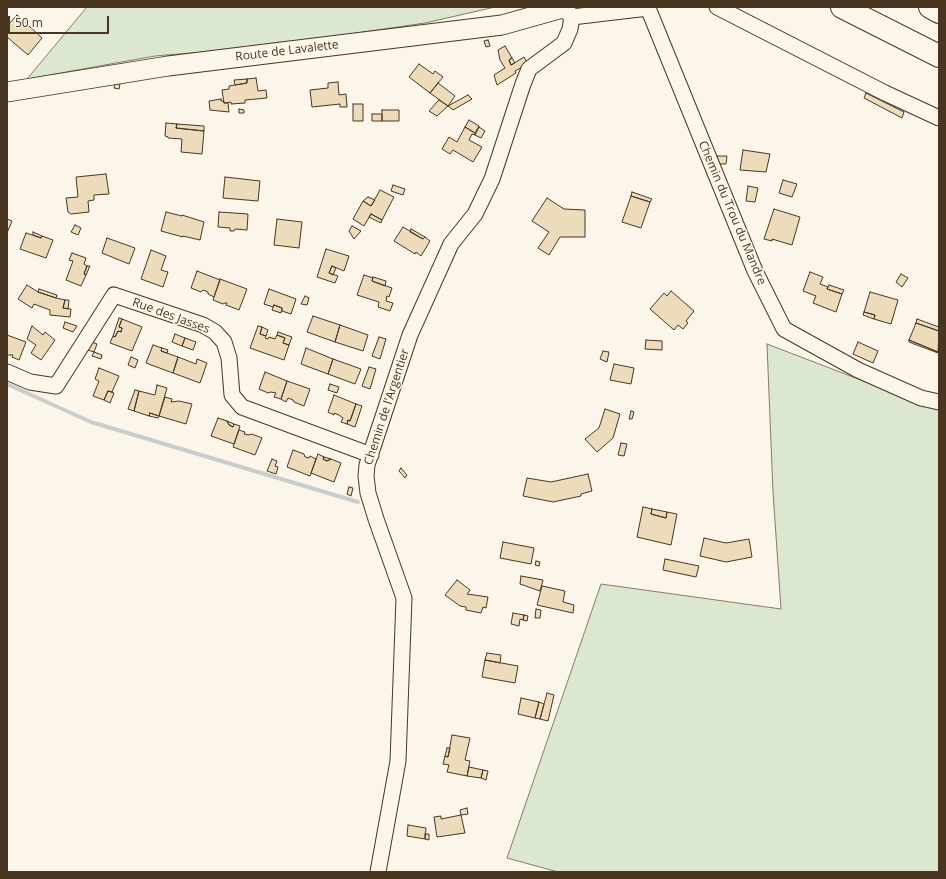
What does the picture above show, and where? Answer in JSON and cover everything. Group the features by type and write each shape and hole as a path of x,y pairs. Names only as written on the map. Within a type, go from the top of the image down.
{"highway":[{"path":"842,7 939,56"},
{"path":"930,7 939,12"}],"main road":[{"name":"Route de Lavalette","path":"7,92 168,66 502,25 567,11"}],"street":[{"name":"Chemin du Trou du Mandre","path":"567,11 650,7 755,271 784,329 858,370 921,398 939,402"},
{"path":"717,7 885,93 939,118"},
{"name":"Chemin de l'Argentier","path":"378,872 398,761 404,598 368,492 366,476 367,465 410,335 451,244 475,214 492,179 529,69 564,43 570,29 567,11"},
{"name":"Rue des Jasses","path":"7,372 30,382 56,386 114,295 203,325 215,332 224,342 229,358 232,395 242,407 371,455"}],"green space":[{"path":"87,7 495,7 425,23 255,48 155,56 27,79"},
{"path":"767,344 939,410 939,872 558,872 507,858 601,584 781,609 773,492"}],"building":[{"path":"17,15 42,38 28,55 7,37 7,26"},
{"path":"488,40 490,46 486,47 484,41"},
{"path":"505,46 512,58 509,60 511,65 524,57 528,64 515,71 516,73 497,85 494,75 505,68 500,60 498,50"},
{"path":"512,58 515,63 511,65 509,60"},
{"path":"419,64 433,74 435,71 443,77 430,93 409,77"},
{"path":"256,78 258,91 266,90 267,98 245,100 245,103 224,103 222,90 229,89 229,86 247,83 247,79"},
{"path":"247,79 247,83 235,85 234,80"},
{"path":"338,82 339,95 346,94 347,107 340,107 340,104 312,107 310,90 328,88 328,83"},
{"path":"438,83 455,96 448,106 430,93"},
{"path":"115,84 120,84 119,89 114,88"},
{"path":"866,93 904,112 902,118 864,98"},
{"path":"468,95 472,99 453,110 448,106"},
{"path":"221,99 224,103 228,103 229,112 210,110 209,101"},
{"path":"439,100 448,106 437,116 429,111"},
{"path":"353,104 363,104 363,121 353,121"},
{"path":"239,109 244,110 244,113 239,113"},
{"path":"382,110 399,110 399,121 382,121"},
{"path":"372,114 382,114 382,121 372,121"},
{"path":"469,120 479,126 475,133 465,127"},
{"path":"166,123 177,124 176,128 204,131 202,154 181,152 182,139 168,138 165,136"},
{"path":"177,124 204,126 204,131 176,128"},
{"path":"465,127 475,133 475,135 472,134 469,140 482,147 473,162 453,150 450,154 442,149 449,137 457,142"},
{"path":"479,127 485,131 481,138 475,135"},
{"path":"743,150 770,154 766,172 740,170"},
{"path":"717,156 727,156 726,164 717,164"},
{"path":"106,174 109,194 94,195 94,200 88,201 89,212 71,214 68,212 66,198 78,197 76,177"},
{"path":"225,177 260,181 258,201 223,198"},
{"path":"783,180 797,184 792,197 779,193"},
{"path":"393,185 405,189 403,195 391,191"},
{"path":"748,186 758,188 755,202 746,201"},
{"path":"380,190 394,197 382,220 371,214 364,226 353,219 363,201 371,206"},
{"path":"632,192 652,199 650,202 631,196"},
{"path":"631,196 650,202 641,228 622,222"},
{"path":"368,197 375,200 371,206 363,201"},
{"path":"547,198 564,209 585,210 585,237 560,237 549,255 538,248 549,232 532,221"},
{"path":"774,209 800,217 792,245 772,239 772,241 764,239"},
{"path":"166,212 204,222 200,240 161,231"},
{"path":"219,212 248,214 247,230 235,229 234,231 230,231 230,228 218,227"},
{"path":"371,214 382,220 381,223 369,217"},
{"path":"7,219 12,221 7,233"},
{"path":"277,219 302,222 299,248 274,245"},
{"path":"75,225 81,228 78,235 71,232"},
{"path":"352,226 361,231 354,239 349,231"},
{"path":"403,227 423,239 425,237 430,241 421,256 394,241"},
{"path":"411,229 425,237 423,239 410,232"},
{"path":"33,232 42,236 41,238 33,235"},
{"path":"26,233 53,240 46,258 20,249"},
{"path":"107,238 135,248 129,264 102,253"},
{"path":"326,249 349,256 344,271 332,266 329,273 338,276 335,283 317,277"},
{"path":"151,250 166,256 161,270 168,272 163,287 141,279"},
{"path":"72,253 86,258 84,264 87,266 84,274 86,275 81,286 66,280 73,261 69,260"},
{"path":"87,266 90,266 86,275 84,274"},
{"path":"332,266 336,268 333,275 329,273"},
{"path":"197,271 220,280 214,297 203,290 201,292 191,288"},
{"path":"810,272 823,277 820,284 828,287 827,289 842,294 836,312 813,303 816,296 803,291"},
{"path":"901,274 908,278 902,287 896,282"},
{"path":"364,275 373,278 372,281 392,288 389,297 387,296 386,298 386,301 393,303 390,311 378,307 379,302 357,295"},
{"path":"373,277 386,281 385,286 372,281"},
{"path":"220,279 247,289 239,310 226,305 227,303 223,304 213,300"},
{"path":"27,285 38,292 65,300 63,308 71,309 70,317 50,315 50,310 34,304 32,308 18,299"},
{"path":"829,285 844,290 842,294 827,289"},
{"path":"39,289 57,295 56,298 38,292"},
{"path":"269,289 296,299 291,314 282,311 282,308 274,305 273,307 264,304"},
{"path":"671,291 694,311 686,321 688,323 683,329 678,325 674,330 650,309 664,293 667,296"},
{"path":"870,292 898,300 891,324 874,319 875,315 864,312"},
{"path":"305,296 309,298 307,305 301,304"},
{"path":"65,300 69,300 68,309 63,308"},
{"path":"274,305 282,308 281,313 272,310"},
{"path":"864,312 875,315 874,319 863,315"},
{"path":"313,316 340,325 335,342 307,332"},
{"path":"119,318 122,319 119,327 122,328 121,332 118,331 115,337 113,336"},
{"path":"122,319 142,327 132,351 110,343 113,336 115,337 118,331 121,332 122,328 119,327"},
{"path":"917,319 939,327 939,331 916,323"},
{"path":"65,322 77,326 73,332 63,328"},
{"path":"916,323 939,331 938,352 909,340"},
{"path":"340,325 368,335 363,351 335,342"},
{"path":"32,326 43,335 45,332 55,340 41,360 31,353 36,345 27,339"},
{"path":"258,326 262,327 260,334 266,336 265,338 268,339 269,337 275,339 277,335 285,338 283,343 289,345 284,360 250,348"},
{"path":"262,327 268,330 266,336 260,334"},
{"path":"278,332 292,337 289,345 283,343 285,338 277,335"},
{"path":"175,334 185,338 182,346 172,342"},
{"path":"7,335 26,342 19,360 12,357 13,355 7,355"},
{"path":"379,337 386,339 380,359 372,356"},
{"path":"185,338 196,342 193,350 182,346"},
{"path":"646,340 662,341 662,350 645,349"},
{"path":"909,340 938,352 938,353 909,342"},
{"path":"89,341 97,344 94,352 85,349"},
{"path":"858,342 878,351 873,363 853,354"},
{"path":"153,345 162,348 161,351 178,357 173,373 146,363"},
{"path":"162,348 168,350 167,353 161,351"},
{"path":"306,348 333,359 328,374 301,364"},
{"path":"603,351 609,352 607,362 600,359"},
{"path":"94,352 102,355 101,359 92,356"},
{"path":"131,357 138,360 135,368 128,365"},
{"path":"178,357 196,364 197,359 207,363 200,383 173,373"},
{"path":"333,359 361,369 355,384 328,374"},
{"path":"614,364 634,368 631,384 610,380"},
{"path":"369,367 376,369 370,389 362,386"},
{"path":"99,368 119,376 112,392 108,391 104,400 93,396 99,381 95,379"},
{"path":"265,372 287,381 281,399 274,397 276,393 268,393 259,389"},
{"path":"287,381 310,389 304,406 288,398 286,402 281,399"},
{"path":"330,384 339,387 337,393 328,390"},
{"path":"157,385 167,388 159,416 150,413 149,416 134,411 139,391 155,395"},
{"path":"135,390 139,391 134,411 128,409"},
{"path":"108,391 114,393 110,403 104,400"},
{"path":"334,395 356,404 350,421 348,420 347,424 341,422 343,418 339,415 334,413 334,415 328,412"},
{"path":"165,397 172,399 171,402 179,401 192,404 186,424 159,416"},
{"path":"356,404 362,406 355,427 347,424 348,420 350,421"},
{"path":"605,409 620,414 613,438 597,452 585,439 599,428"},
{"path":"631,411 634,412 632,419 629,419"},
{"path":"150,413 159,416 158,418 149,416"},
{"path":"218,418 227,421 229,425 233,427 234,424 240,426 234,444 211,436"},
{"path":"227,421 234,424 233,427 229,425"},
{"path":"239,430 245,432 244,434 252,434 262,438 255,455 233,447"},
{"path":"621,443 627,444 624,456 618,455"},
{"path":"293,450 304,454 305,457 309,458 310,456 316,459 310,476 287,467"},
{"path":"318,454 324,457 323,459 327,461 331,459 341,463 334,482 311,473"},
{"path":"324,457 331,459 327,461 323,459"},
{"path":"272,459 277,461 275,466 278,467 276,474 267,471"},
{"path":"401,468 407,475 405,478 399,471"},
{"path":"588,474 592,491 581,494 581,496 553,502 523,496 527,478 551,482"},
{"path":"349,487 353,488 351,496 347,494"},
{"path":"643,507 652,509 651,514 666,518 667,512 677,514 671,545 637,537"},
{"path":"652,509 667,512 666,518 651,514"},
{"path":"704,538 726,543 749,539 752,557 726,562 700,556"},
{"path":"503,542 534,548 531,564 500,558"},
{"path":"665,559 699,566 696,577 663,570"},
{"path":"536,561 540,562 539,566 535,565"},
{"path":"521,576 543,580 540,591 520,584"},
{"path":"457,580 470,590 467,594 488,597 486,608 483,607 481,613 466,610 466,607 460,606 445,595"},
{"path":"542,586 565,591 563,602 574,605 573,613 537,605"},
{"path":"536,609 541,610 540,618 535,618"},
{"path":"513,613 524,615 523,620 520,619 519,626 511,624"},
{"path":"524,615 528,616 527,621 523,620"},
{"path":"487,653 501,655 500,663 485,660"},
{"path":"485,660 518,666 515,683 482,677"},
{"path":"547,693 554,695 548,721 540,719"},
{"path":"521,698 539,702 535,718 518,714"},
{"path":"539,702 544,704 540,719 535,718"},
{"path":"452,735 470,738 465,760 470,761 467,776 447,772 449,765 443,764 445,756 448,757"},
{"path":"447,748 450,748 448,757 445,756"},
{"path":"469,767 483,770 481,778 467,776"},
{"path":"483,770 488,771 486,780 481,778"},
{"path":"467,808 468,814 461,815 460,810"},
{"path":"461,815 465,833 437,837 434,817 441,816 441,819"},
{"path":"408,825 426,828 425,839 407,836"},
{"path":"425,834 429,834 429,840 425,839"}],"waterway":[{"path":"7,384 91,422 358,502"}]}
